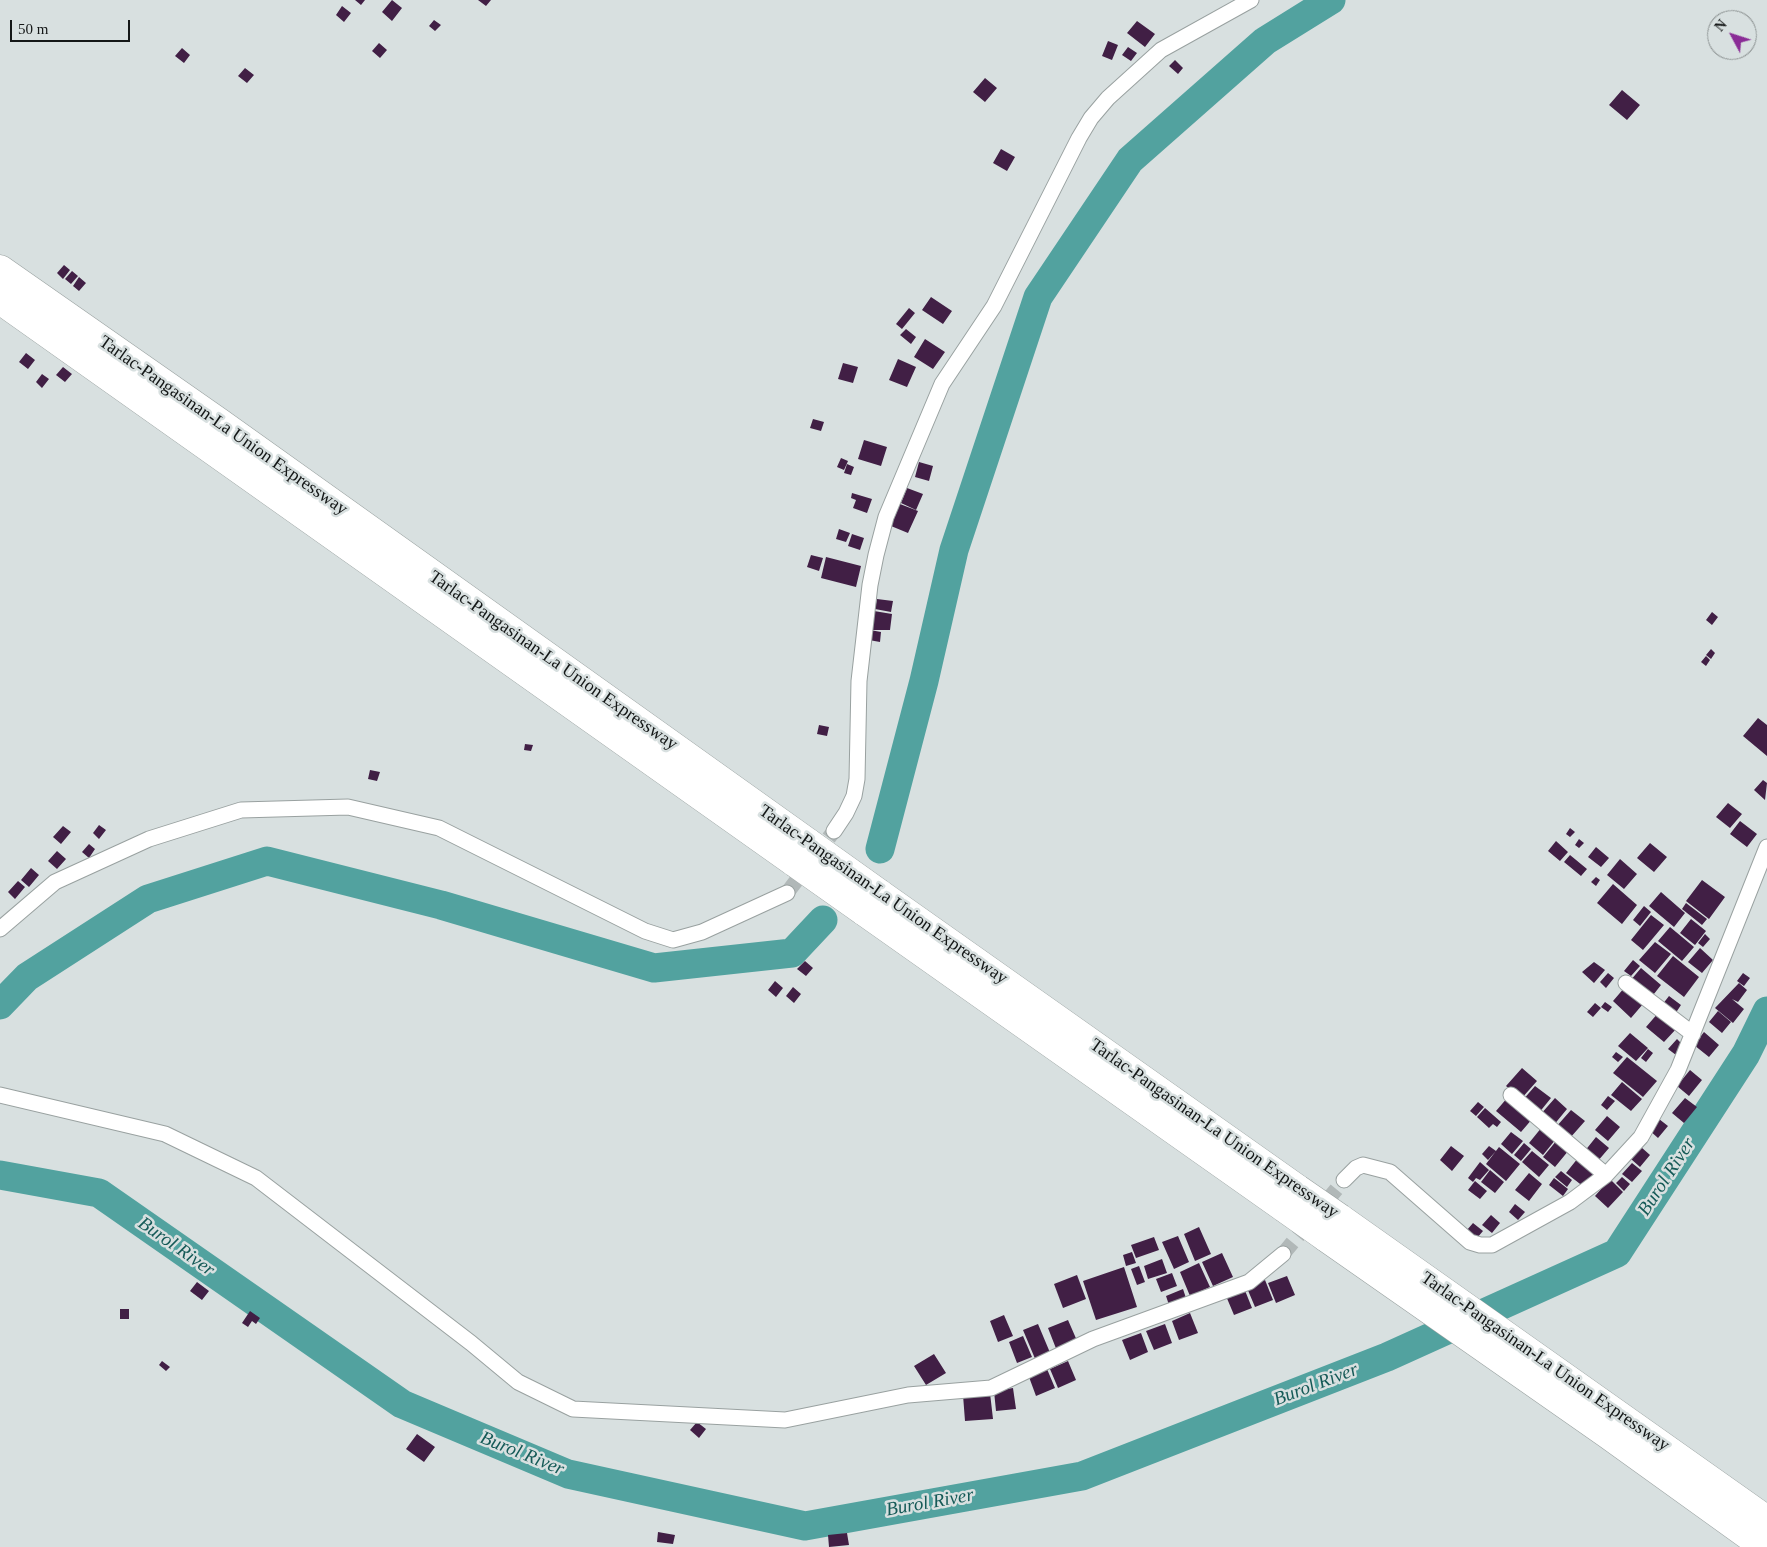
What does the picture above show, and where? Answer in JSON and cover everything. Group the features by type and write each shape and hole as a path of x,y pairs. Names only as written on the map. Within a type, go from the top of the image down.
{"highway":[{"name":"Tarlac-Pangasinan-La Union Expressway","path":"0,269 211,432 275,496 525,657 1291,1199 1615,1425 1760,1530"},
{"name":"Tarlac-Pangasinan-La Union Expressway","path":"0,300 211,432 292,474 525,657"}],"street":[{"path":"834,831 854,796 857,779 859,681 870,585 879,546 889,509 942,384 994,306 1079,138 1108,98 1161,50 1252,0"},
{"path":"0,929 55,882 149,839 241,810 348,807 440,828 645,931 673,940 702,932 787,893"},
{"path":"1344,1180 1356,1168 1363,1165 1390,1172 1470,1242 1480,1245 1492,1245 1570,1202 1606,1175 1621,1161 1646,1130 1678,1070 1767,847"},
{"path":"1626,983 1693,1034"},
{"path":"0,1095 165,1134 256,1178 471,1343 518,1382 573,1409 785,1420 908,1395 991,1388 1093,1339 1249,1282 1283,1254"},
{"path":"1511,1095 1606,1175"}],"building":[{"path":"355,0 365,0 361,5"},
{"path":"392,0 402,8 392,21 382,12"},
{"path":"478,0 491,0 486,6"},
{"path":"342,6 351,13 344,22 336,15"},
{"path":"434,20 441,25 435,31 429,26"},
{"path":"1137,21 1155,34 1145,47 1127,33"},
{"path":"1108,41 1118,45 1112,60 1102,56"},
{"path":"379,43 387,50 380,58 372,51"},
{"path":"1128,47 1137,53 1131,61 1122,55"},
{"path":"182,48 190,55 184,63 175,56"},
{"path":"1175,60 1183,68 1178,74 1169,66"},
{"path":"245,68 254,75 247,83 238,76"},
{"path":"985,78 997,88 985,102 973,92"},
{"path":"1622,90 1640,105 1627,120 1609,105"},
{"path":"1001,149 1015,157 1007,171 993,163"},
{"path":"64,265 70,270 63,279 57,273"},
{"path":"72,271 78,276 71,284 65,279"},
{"path":"79,277 86,283 79,291 73,286"},
{"path":"931,297 952,311 943,324 922,310"},
{"path":"909,308 915,313 902,329 896,324"},
{"path":"906,329 916,337 911,344 900,335"},
{"path":"925,339 945,352 933,369 914,357"},
{"path":"26,353 35,360 28,369 19,362"},
{"path":"898,359 916,367 907,387 889,380"},
{"path":"843,363 858,367 853,383 838,379"},
{"path":"63,367 72,374 65,382 56,375"},
{"path":"42,374 49,379 42,388 36,382"},
{"path":"813,419 824,422 821,431 810,428"},
{"path":"864,440 887,447 881,466 858,459"},
{"path":"841,458 848,461 844,470 837,467"},
{"path":"919,462 933,466 929,481 915,477"},
{"path":"847,464 854,467 851,475 844,473"},
{"path":"907,488 923,494 916,510 901,503"},
{"path":"852,493 872,499 867,513 853,508 856,500 851,498"},
{"path":"900,504 918,511 908,533 891,526"},
{"path":"839,529 850,533 846,542 836,539"},
{"path":"852,534 864,538 860,550 848,546"},
{"path":"811,555 823,558 819,571 807,567"},
{"path":"826,557 861,566 856,587 821,578"},
{"path":"877,599 893,601 891,612 875,609"},
{"path":"874,611 892,614 890,630 871,630"},
{"path":"1712,612 1718,617 1712,625 1706,620"},
{"path":"870,630 881,632 880,642 869,640"},
{"path":"1711,649 1715,653 1711,659 1706,655"},
{"path":"1706,656 1710,660 1706,666 1701,662"},
{"path":"1758,718 1767,725 1767,756 1743,736"},
{"path":"819,725 829,727 827,736 817,734"},
{"path":"525,744 533,745 531,751 524,750"},
{"path":"370,770 380,772 377,781 368,779"},
{"path":"1763,780 1767,783 1765,800 1754,790"},
{"path":"1728,803 1742,814 1730,828 1716,817"},
{"path":"1740,821 1757,834 1747,847 1730,834"},
{"path":"99,825 106,830 99,839 93,833"},
{"path":"63,826 71,832 61,844 53,837"},
{"path":"1570,828 1575,832 1570,837 1566,834"},
{"path":"1579,839 1584,843 1579,848 1575,845"},
{"path":"1556,841 1568,852 1560,861 1548,851"},
{"path":"1650,843 1667,857 1654,872 1637,858"},
{"path":"89,844 95,849 89,858 82,852"},
{"path":"1596,847 1609,858 1601,867 1588,857"},
{"path":"57,851 66,859 57,869 48,861"},
{"path":"1570,855 1587,869 1581,876 1564,862"},
{"path":"1620,859 1637,874 1624,889 1607,875"},
{"path":"31,868 39,875 29,887 21,880"},
{"path":"1596,877 1600,880 1596,886 1591,882"},
{"path":"1702,880 1725,897 1709,919 1686,901"},
{"path":"18,881 25,887 15,899 8,892"},
{"path":"1613,884 1637,905 1622,924 1597,903"},
{"path":"1661,892 1685,913 1674,927 1649,906"},
{"path":"1686,903 1707,919 1702,925 1682,909"},
{"path":"1644,906 1651,912 1640,926 1633,920"},
{"path":"1651,915 1664,925 1643,950 1631,940"},
{"path":"1691,919 1706,931 1695,945 1680,933"},
{"path":"1670,927 1694,947 1682,961 1658,941"},
{"path":"1705,934 1710,939 1703,947 1698,943"},
{"path":"1655,942 1671,954 1655,973 1639,960"},
{"path":"1700,948 1713,960 1702,973 1688,962"},
{"path":"1673,956 1699,977 1684,997 1657,976"},
{"path":"1633,960 1640,966 1631,976 1624,971"},
{"path":"805,961 813,968 806,976 797,969"},
{"path":"1594,962 1605,970 1594,983 1582,972"},
{"path":"1641,968 1661,985 1650,999 1630,981"},
{"path":"1608,973 1614,978 1606,988 1600,982"},
{"path":"1743,973 1750,978 1744,986 1737,981"},
{"path":"775,981 783,988 776,997 768,990"},
{"path":"1739,983 1747,990 1738,1002 1732,999 1744,1009 1733,1023 1715,1008"},
{"path":"793,987 801,994 794,1003 786,996"},
{"path":"1625,987 1643,1004 1631,1018 1613,1001"},
{"path":"1669,996 1681,1005 1675,1014 1662,1005"},
{"path":"1605,1002 1612,1007 1608,1012 1601,1007"},
{"path":"1595,1003 1601,1008 1593,1017 1587,1012"},
{"path":"1718,1011 1731,1022 1722,1033 1709,1022"},
{"path":"1659,1012 1677,1028 1664,1042 1646,1027"},
{"path":"1704,1032 1719,1045 1709,1057 1694,1045"},
{"path":"1630,1033 1648,1048 1636,1061 1618,1046"},
{"path":"1677,1039 1684,1046 1676,1055 1668,1049"},
{"path":"1648,1049 1653,1053 1646,1062 1641,1058"},
{"path":"1616,1052 1623,1057 1618,1062 1612,1057"},
{"path":"1627,1057 1657,1081 1643,1097 1613,1073"},
{"path":"1522,1068 1537,1081 1521,1099 1506,1086"},
{"path":"1690,1070 1702,1080 1689,1096 1677,1086"},
{"path":"1622,1082 1642,1099 1631,1111 1611,1095"},
{"path":"1535,1086 1551,1098 1538,1114 1522,1101"},
{"path":"1608,1096 1615,1101 1607,1110 1601,1105"},
{"path":"1508,1097 1533,1118 1521,1132 1496,1111"},
{"path":"1555,1098 1567,1109 1553,1126 1540,1115"},
{"path":"1685,1098 1697,1107 1684,1123 1672,1113"},
{"path":"1478,1102 1484,1107 1476,1116 1470,1111"},
{"path":"1485,1108 1501,1122 1497,1127 1493,1124 1489,1128 1477,1117"},
{"path":"1571,1110 1585,1121 1570,1138 1556,1127"},
{"path":"1607,1116 1620,1127 1608,1141 1595,1130"},
{"path":"1659,1119 1668,1126 1658,1138 1649,1130"},
{"path":"1542,1127 1556,1139 1543,1155 1529,1143"},
{"path":"1511,1132 1523,1141 1512,1154 1501,1144"},
{"path":"1596,1137 1609,1148 1597,1162 1584,1152"},
{"path":"1557,1140 1569,1150 1555,1167 1543,1157"},
{"path":"1524,1143 1531,1149 1521,1161 1514,1155"},
{"path":"1451,1146 1464,1156 1452,1171 1440,1160"},
{"path":"1489,1146 1496,1151 1488,1160 1482,1154"},
{"path":"1499,1147 1520,1164 1506,1181 1486,1164"},
{"path":"1641,1147 1650,1155 1640,1167 1631,1159"},
{"path":"1532,1151 1549,1165 1539,1177 1522,1162"},
{"path":"1578,1158 1596,1172 1584,1187 1566,1173"},
{"path":"1480,1162 1489,1170 1480,1180 1476,1178 1473,1182 1468,1178"},
{"path":"1632,1163 1642,1171 1632,1182 1622,1174"},
{"path":"1490,1170 1504,1182 1495,1193 1481,1182"},
{"path":"1561,1171 1572,1180 1567,1187 1555,1177"},
{"path":"1529,1173 1542,1184 1529,1201 1515,1190"},
{"path":"1622,1177 1630,1184 1624,1191 1616,1183"},
{"path":"1554,1178 1568,1189 1563,1196 1549,1185"},
{"path":"1610,1179 1623,1192 1608,1208 1595,1196"},
{"path":"1475,1181 1487,1191 1480,1199 1468,1190"},
{"path":"1515,1204 1525,1212 1518,1220 1509,1212"},
{"path":"1491,1215 1500,1223 1492,1233 1482,1225"},
{"path":"1473,1223 1483,1231 1477,1238 1467,1230"},
{"path":"1199,1227 1211,1254 1195,1261 1184,1234"},
{"path":"1178,1236 1189,1262 1174,1269 1162,1242"},
{"path":"1154,1237 1159,1250 1136,1258 1131,1245"},
{"path":"1132,1252 1136,1263 1126,1266 1123,1255"},
{"path":"1222,1253 1233,1277 1213,1286 1202,1262"},
{"path":"1162,1259 1167,1273 1148,1279 1144,1266"},
{"path":"1199,1263 1210,1287 1190,1296 1180,1272"},
{"path":"1139,1266 1145,1282 1137,1285 1131,1269"},
{"path":"1124,1267 1137,1307 1096,1320 1083,1281"},
{"path":"1172,1273 1177,1286 1161,1292 1156,1279"},
{"path":"1077,1275 1086,1299 1063,1308 1054,1284"},
{"path":"1287,1276 1295,1295 1276,1303 1268,1283"},
{"path":"1265,1280 1273,1300 1255,1307 1247,1288"},
{"path":"197,1282 209,1291 202,1300 190,1291"},
{"path":"1244,1288 1252,1308 1234,1315 1226,1296"},
{"path":"1183,1289 1186,1298 1169,1305 1166,1296"},
{"path":"120,1309 129,1309 129,1319 120,1319"},
{"path":"250,1311 260,1318 256,1324 252,1321 248,1327 242,1323"},
{"path":"1190,1313 1198,1333 1179,1340 1172,1321"},
{"path":"1004,1315 1013,1336 998,1342 990,1321"},
{"path":"1068,1320 1078,1343 1057,1351 1048,1328"},
{"path":"1038,1324 1051,1355 1036,1361 1023,1330"},
{"path":"1165,1324 1172,1343 1154,1350 1146,1331"},
{"path":"1141,1333 1148,1352 1130,1360 1122,1340"},
{"path":"1023,1336 1032,1357 1017,1363 1009,1342"},
{"path":"934,1354 946,1373 926,1385 914,1366"},
{"path":"162,1361 170,1367 166,1371 159,1365"},
{"path":"1068,1361 1076,1380 1058,1388 1050,1369"},
{"path":"1047,1369 1055,1388 1036,1396 1029,1377"},
{"path":"1013,1388 1016,1409 996,1411 994,1391"},
{"path":"990,1393 993,1419 965,1421 963,1395"},
{"path":"697,1422 706,1429 699,1438 690,1430"},
{"path":"417,1434 435,1447 424,1462 406,1449"},
{"path":"658,1532 675,1535 673,1544 657,1542"},
{"path":"847,1533 849,1545 829,1547 828,1535"}],"waterway":[{"path":"880,849 924,681 954,550 1038,297 1130,160 1265,41 1331,0"},
{"path":"0,1005 27,977 148,899 267,861 441,905 654,968 792,953 823,920"},
{"name":"Burol River","path":"0,1175 99,1193 402,1404 568,1474 805,1526 1082,1476 1387,1357 1617,1253 1746,1054 1767,1011"}],"tunnel":[{"path":"787,893 834,831"},
{"path":"1283,1254 1344,1180"}]}
